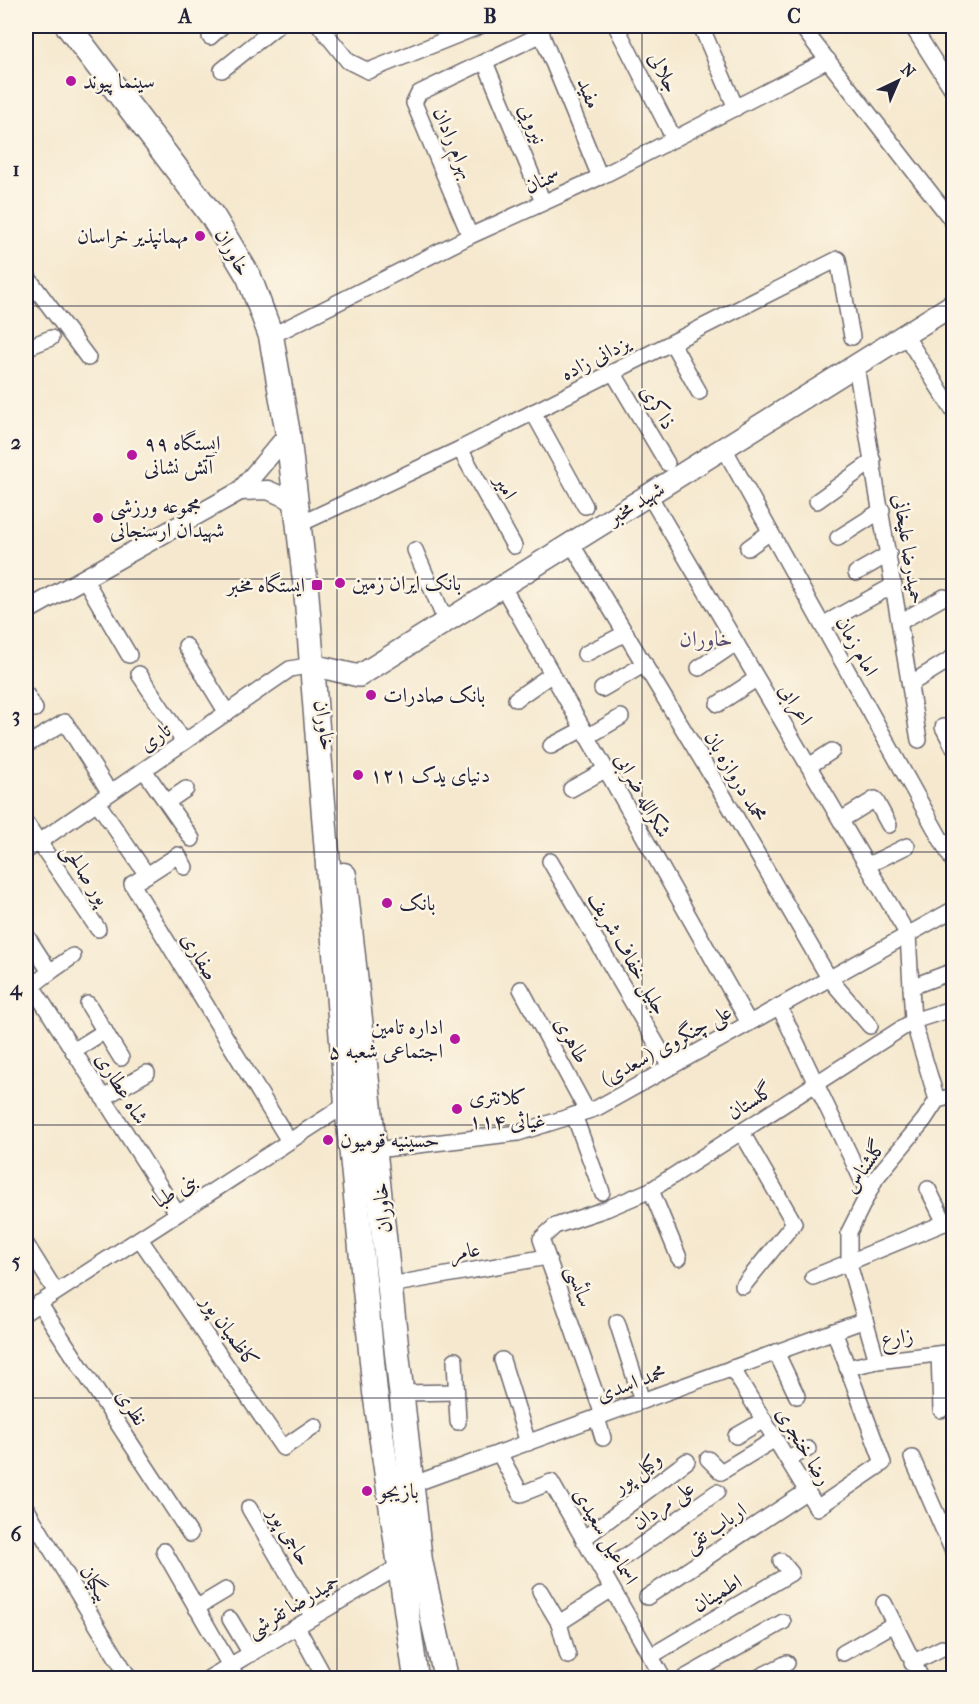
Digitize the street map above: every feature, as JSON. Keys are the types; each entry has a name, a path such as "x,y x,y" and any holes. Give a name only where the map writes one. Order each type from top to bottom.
{"main road":[{"name":"خاوران","path":"68,26 213,218 249,277 271,336 288,434 312,665 347,1104 375,1392 398,1567 416,1678"},
{"name":"شهید مخبر","path":"312,665 359,676 954,304"},
{"name":"خاوران","path":"312,665 324,703 376,1150 420,1561 446,1678"}],"street":[{"path":"210,37 222,26"},
{"path":"222,70 277,26"},
{"path":"320,26 348,61 368,71 449,29 480,26"},
{"name":"جلالی","path":"616,26 674,139"},
{"path":"702,26 736,108"},
{"path":"801,26 954,223"},
{"path":"912,26 954,92"},
{"name":"بهرام رادان","path":"470,236 414,103 419,93 485,62 540,30"},
{"name":"مفید","path":"540,30 600,177"},
{"name":"سمنان","path":"271,336 470,236 600,177 828,60"},
{"name":"نیرویی","path":"485,62 543,202"},
{"name":"یزدانی زاده","path":"297,514 460,449 838,259 852,337"},
{"path":"26,275 88,358"},
{"path":"904,335 954,412"},
{"path":"26,348 51,338"},
{"path":"672,343 699,392"},
{"name":"حمیدرضا علیخانی","path":"856,366 919,740"},
{"name":"ذاکری","path":"613,372 667,463"},
{"path":"533,412 585,506"},
{"path":"26,610 240,491 288,434"},
{"name":"امام زمان","path":"723,448 954,863"},
{"name":"امیر","path":"460,449 514,546"},
{"path":"817,501 873,461"},
{"path":"240,491 268,490 297,514"},
{"name":"اعرابی","path":"649,495 908,934"},
{"path":"838,538 882,510"},
{"path":"748,548 770,532"},
{"name":"محمد دروازه بان","path":"571,543 830,978 870,1026"},
{"path":"415,550 446,622"},
{"path":"856,573 889,554"},
{"path":"84,578 129,655"},
{"path":"822,625 894,585"},
{"name":"شکرالله ضرابی","path":"502,587 748,1023"},
{"path":"900,622 944,597"},
{"path":"585,654 626,633"},
{"path":"699,668 736,643"},
{"path":"186,646 227,712"},
{"path":"910,684 954,657"},
{"path":"602,689 645,664"},
{"name":"تاری","path":"26,851 290,669 312,665"},
{"path":"139,674 184,742"},
{"path":"516,699 552,675"},
{"path":"717,704 756,679"},
{"path":"26,694 34,709"},
{"path":"550,746 621,717"},
{"path":"28,744 65,722 110,793"},
{"path":"943,727 954,748"},
{"path":"809,766 832,751"},
{"path":"144,770 192,839"},
{"path":"571,789 605,770"},
{"path":"166,802 186,789"},
{"path":"841,820 875,799 889,825"},
{"path":"97,802 147,874 178,855 185,867"},
{"name":"پور صالحی","path":"26,823 98,929"},
{"path":"868,865 907,846"},
{"name":"جلیل خفاف شریف","path":"550,861 670,1067"},
{"name":"صفاری","path":"147,874 132,884 289,1141"},
{"name":"علی چنگروی (سعدی)","path":"376,1150 518,1133 580,1113 670,1067 954,909"},
{"path":"908,934 913,1021 937,1100 954,1096"},
{"path":"26,935 50,972 73,956"},
{"name":"شاه عطاری","path":"50,972 32,986 177,1213"},
{"path":"911,987 948,973"},
{"name":"طاهری","path":"521,989 580,1113 602,1192"},
{"path":"88,1004 121,1059"},
{"path":"779,1006 868,1193"},
{"name":"گلستان","path":"606,1209 651,1190 913,1021 954,1008"},
{"path":"73,1051 105,1031"},
{"path":"104,1098 147,1073"},
{"name":"گلشناس","path":"877,1360 849,1264 849,1232 876,1178 924,1120 937,1100"},
{"name":"بنی طبا","path":"32,1308 347,1104"},
{"path":"741,1131 794,1223 743,1286"},
{"path":"813,1277 949,1221 928,1189"},
{"path":"651,1190 679,1258"},
{"name":"سائسی","path":"603,1438 600,1416 541,1239 555,1226 606,1209"},
{"name":"کاظمیان پور","path":"140,1239 283,1448 315,1426"},
{"path":"26,1244 56,1292"},
{"name":"عامر","path":"390,1285 548,1257"},
{"name":"نظری","path":"32,1308 190,1534"},
{"name":"محمد اسدی","path":"411,1485 865,1320"},
{"path":"617,1322 642,1401"},
{"path":"834,1331 847,1368"},
{"path":"776,1352 797,1396"},
{"path":"941,1410 946,1353"},
{"name":"زارع","path":"847,1368 877,1360 946,1353"},
{"path":"455,1360 458,1422"},
{"path":"502,1360 528,1443"},
{"name":"رضا خنجری","path":"732,1368 817,1508 883,1462 847,1368"},
{"path":"402,1392 456,1392"},
{"path":"736,1436 764,1420"},
{"path":"708,1459 721,1472 775,1439"},
{"path":"788,1459 808,1449"},
{"name":"اسماعیل سعیدی","path":"499,1453 521,1494 551,1482 663,1678"},
{"path":"912,1458 954,1554"},
{"name":"وکیل پور","path":"583,1539 687,1461"},
{"name":"ارباب تقی","path":"647,1598 807,1491"},
{"name":"علی مردان","path":"603,1572 717,1492"},
{"name":"بیگیان","path":"26,1508 129,1678"},
{"name":"حاجی پور","path":"249,1508 314,1617"},
{"path":"164,1551 234,1672"},
{"name":"اطمینان","path":"651,1656 791,1573 782,1561"},
{"name":"حمیدرضا تفرشی","path":"209,1678 234,1672 251,1654 398,1567"},
{"path":"559,1623 612,1589"},
{"path":"195,1608 226,1590"},
{"path":"540,1592 559,1623 568,1656"},
{"path":"884,1603 921,1678"},
{"path":"230,1618 251,1654"},
{"path":"684,1678 783,1622"},
{"path":"843,1653 894,1624"},
{"path":"297,1627 325,1678"},
{"path":"912,1663 942,1648"},
{"path":"763,1677 787,1663"}],"place":[{"name":"سینما پیوند","path":"71,81"},
{"name":"مهمانپذیر خراسان","path":"200,236"},
{"name":"ایستگاه ۹۹ آتش نشانی","path":"132,455"},
{"name":"مجموعه ورزشی شهیدان ارسنجانی","path":"98,518"},
{"name":"بانک ایران زمین","path":"340,583"},
{"name":"ایستگاه مخبر","path":"317,585"},
{"name":"بانک صادرات","path":"371,695"},
{"name":"دنیای یدک ۱۲۱","path":"358,775"},
{"name":"بانک","path":"387,903"},
{"name":"اداره تامین اجتماعی شعبه ۵","path":"455,1039"},
{"name":"کلانتری ۱۱۴ غیاثی","path":"457,1109"},
{"name":"حسینیه قومیون","path":"328,1140"},
{"name":"بازیجو","path":"367,1491"}],"district":[{"name":"خاوران","path":"706,638"}]}
